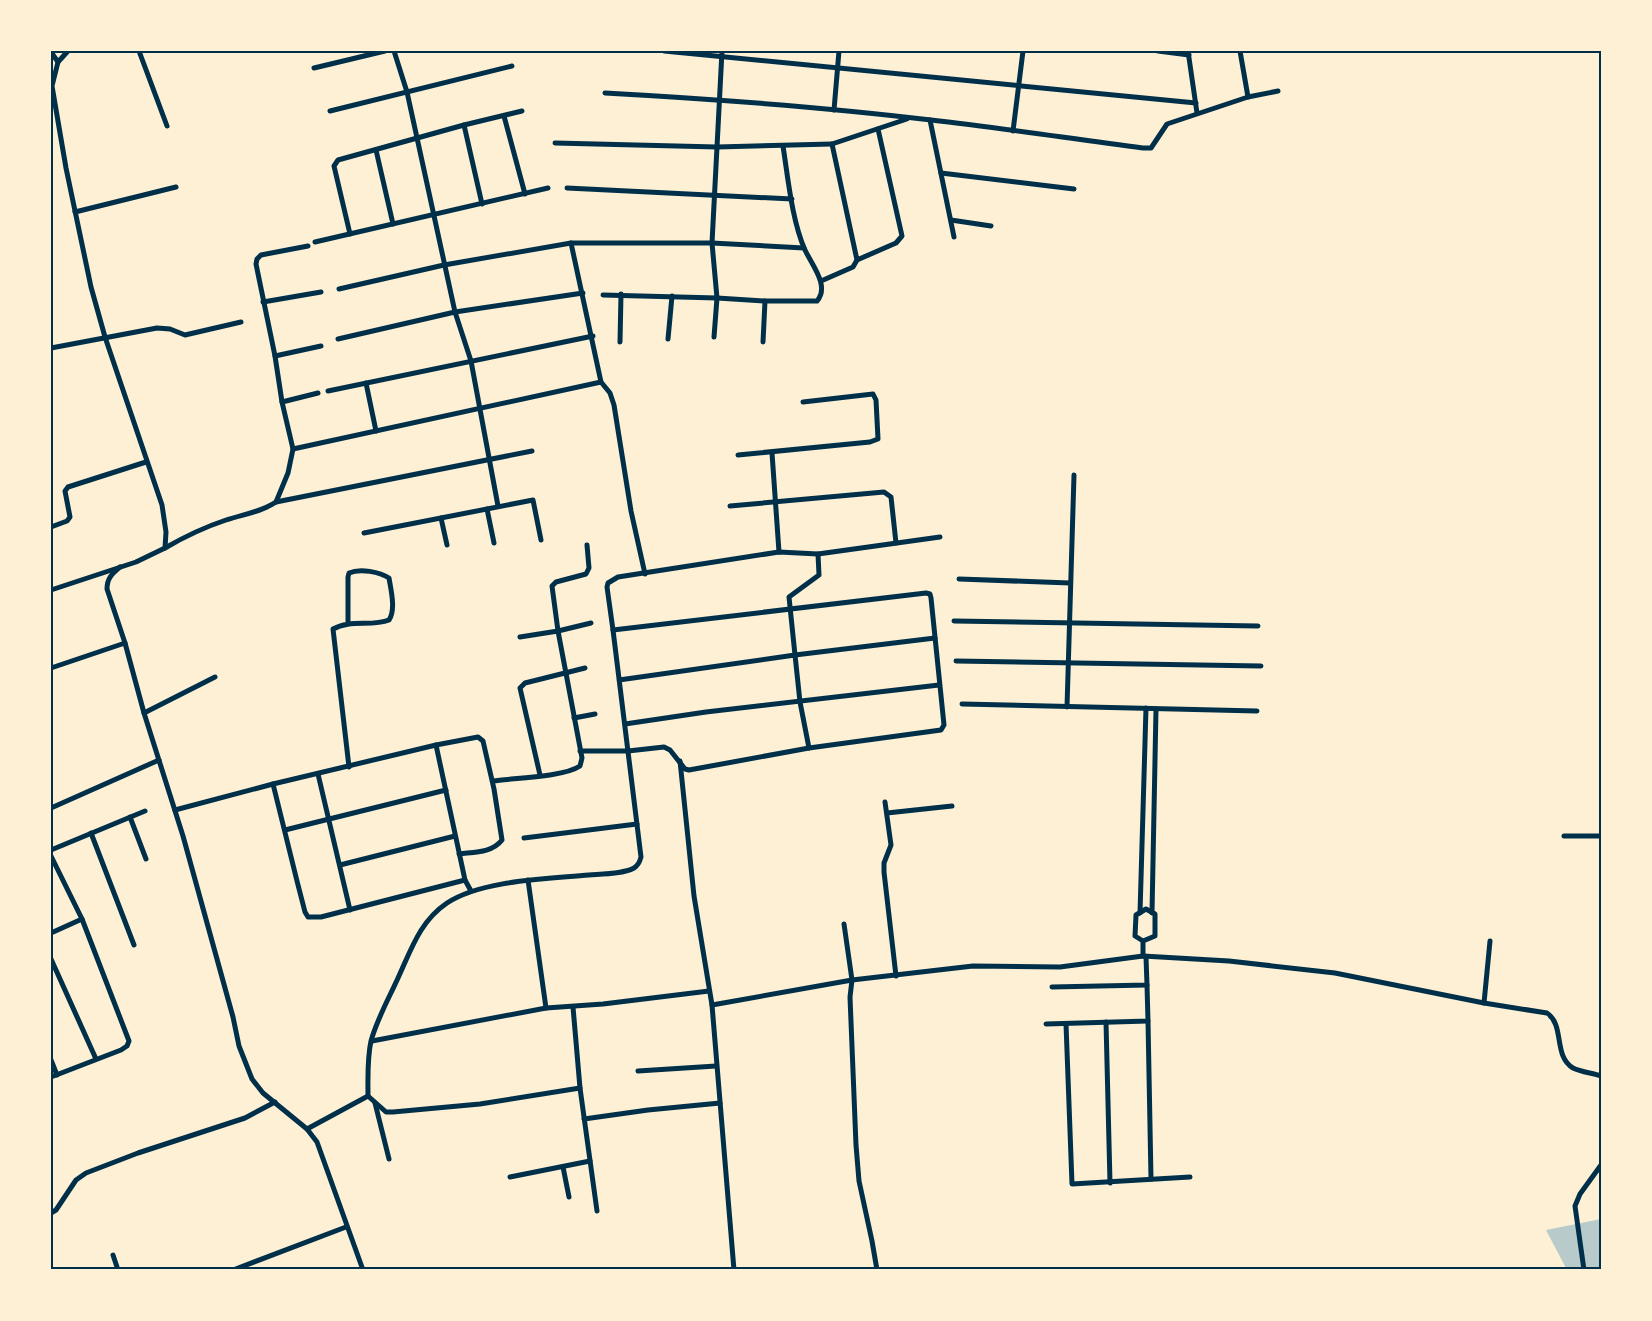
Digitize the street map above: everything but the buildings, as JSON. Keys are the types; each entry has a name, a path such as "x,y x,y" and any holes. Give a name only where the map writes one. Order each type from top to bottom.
{"street":[{"path":"68,51 57,62 52,86 66,168 91,287 105,337 163,512 166,532 165,548"},
{"path":"139,51 167,126"},
{"path":"314,68 385,51"},
{"path":"394,51 407,92 455,312 471,361 498,507"},
{"path":"664,51 722,54 1196,103"},
{"path":"834,110 839,51"},
{"path":"1013,131 1023,51"},
{"path":"1158,51 1188,53 1197,113"},
{"path":"1240,51 1248,97"},
{"path":"51,52 57,62"},
{"path":"714,337 717,298 712,243 722,54"},
{"path":"330,111 512,66"},
{"path":"605,93 720,99 834,110 1151,148 1167,124 1248,97 1278,91"},
{"path":"350,234 334,166 340,159 522,111"},
{"path":"504,116 525,194"},
{"path":"555,143 717,147 832,144 910,118"},
{"path":"930,120 954,237"},
{"path":"464,125 482,204"},
{"path":"821,281 853,267 857,260 896,243 902,236 878,129"},
{"path":"832,144 857,260"},
{"path":"603,295 817,301 822,292 821,281 804,248 792,199 783,146"},
{"path":"376,150 393,224"},
{"path":"941,173 1074,189"},
{"path":"75,212 176,187"},
{"path":"567,188 792,199"},
{"path":"315,242 548,189"},
{"path":"951,220 991,226"},
{"path":"339,289 444,265 571,243 712,243 804,248"},
{"path":"571,243 593,336 601,382 610,393 614,405 631,511 645,574"},
{"path":"276,502 288,473 293,449 263,302 257,259 261,255 308,246"},
{"path":"263,302 321,292"},
{"path":"338,339 455,312 583,293"},
{"path":"620,342 621,294"},
{"path":"668,339 672,296"},
{"path":"763,342 765,301"},
{"path":"51,348 157,328 170,329 185,335 241,322"},
{"path":"328,391 593,336"},
{"path":"275,356 321,346"},
{"path":"293,449 601,382"},
{"path":"366,383 376,431"},
{"path":"282,402 318,393"},
{"path":"738,455 870,442 878,439 876,400 873,394 802,402"},
{"path":"51,590 136,562 211,525 243,514 264,510 276,502 532,451"},
{"path":"772,453 779,552"},
{"path":"51,527 67,521 70,517 65,497 68,486 146,462"},
{"path":"1067,707 1074,475"},
{"path":"730,506 887,493 891,497 896,543"},
{"path":"363,534 533,500 541,540"},
{"path":"487,509 494,543"},
{"path":"441,518 447,545"},
{"path":"580,1088 480,1104 386,1112 368,1096 368,1068 372,1041 409,950 423,925 446,903 471,891 528,880 606,874 632,869 639,863 641,856 608,583 618,577 779,552 818,554 940,537"},
{"path":"493,781 561,774 573,771 581,763 564,672 552,586 556,582 586,574 589,568 586,545"},
{"path":"809,748 800,702 788,601 791,594 819,575 818,554"},
{"path":"120,567 111,575 107,582 107,589 126,643 144,713 175,810 233,1017 238,1046 252,1079 263,1093 307,1129 317,1142 363,1270"},
{"path":"348,624 348,577 350,573 354,571 383,574 389,578 392,613 389,620 348,624 336,627 333,632 349,767"},
{"path":"959,579 1070,583"},
{"path":"580,751 628,751 664,747 670,750 685,769 689,770 809,748 941,730 944,725 930,594 789,608 614,630"},
{"path":"954,621 1258,626"},
{"path":"520,637 591,623"},
{"path":"620,680 935,638"},
{"path":"51,668 126,643"},
{"path":"956,662 1261,666"},
{"path":"540,775 520,688 525,683 585,668"},
{"path":"144,713 215,677"},
{"path":"625,724 706,712 939,685"},
{"path":"962,704 1257,711"},
{"path":"1140,913 1146,708"},
{"path":"1152,913 1156,709"},
{"path":"574,718 595,714"},
{"path":"175,810 436,745 481,738 493,781 502,840 490,849 459,854"},
{"path":"436,745 465,880 471,891"},
{"path":"51,808 159,760"},
{"path":"680,761 694,896 712,1005 734,1270"},
{"path":"318,774 350,910"},
{"path":"273,784 308,917 321,917 465,880"},
{"path":"285,830 446,790"},
{"path":"1143,798 1153,798"},
{"path":"885,802 891,845 884,863 884,872 896,976"},
{"path":"887,813 952,806"},
{"path":"51,850 145,811"},
{"path":"130,817 146,859"},
{"path":"524,838 637,825"},
{"path":"91,833 134,945"},
{"path":"339,865 455,836"},
{"path":"1564,836 1601,836"},
{"path":"51,856 82,919 129,1041 127,1046 54,1076 51,1060"},
{"path":"528,880 546,1008"},
{"path":"1146,909 1155,914 1155,936 1143,941 1135,936 1136,915 1146,909"},
{"path":"51,933 82,919"},
{"path":"844,924 852,980 850,996 857,1163 877,1270"},
{"path":"1143,941 1147,985 1150,1179"},
{"path":"1484,1003 1490,941"},
{"path":"712,1005 852,980 973,966 1060,967 1144,956 1229,962 1335,973 1484,1003 1547,1013 1556,1024 1566,1061 1577,1069 1601,1076"},
{"path":"51,959 96,1059"},
{"path":"1053,987 1147,985"},
{"path":"372,1041 546,1008 709,992"},
{"path":"573,1007 580,1088 597,1211"},
{"path":"1046,1024 1148,1021"},
{"path":"1106,1022 1110,1183"},
{"path":"1066,1024 1072,1184 1190,1177"},
{"path":"638,1071 716,1066"},
{"path":"307,1129 368,1096"},
{"path":"51,1213 56,1210 76,1180 86,1173 138,1153 245,1118 275,1102"},
{"path":"375,1102 389,1159"},
{"path":"584,1119 720,1103"},
{"path":"510,1177 590,1161"},
{"path":"1584,1270 1575,1206 1580,1194 1601,1165"},
{"path":"563,1167 569,1197"},
{"path":"233,1270 346,1227"},
{"path":"113,1255 118,1270"}],"shaded area":[{"path":"1601,1219 1601,1270 1567,1270 1546,1230"}]}
